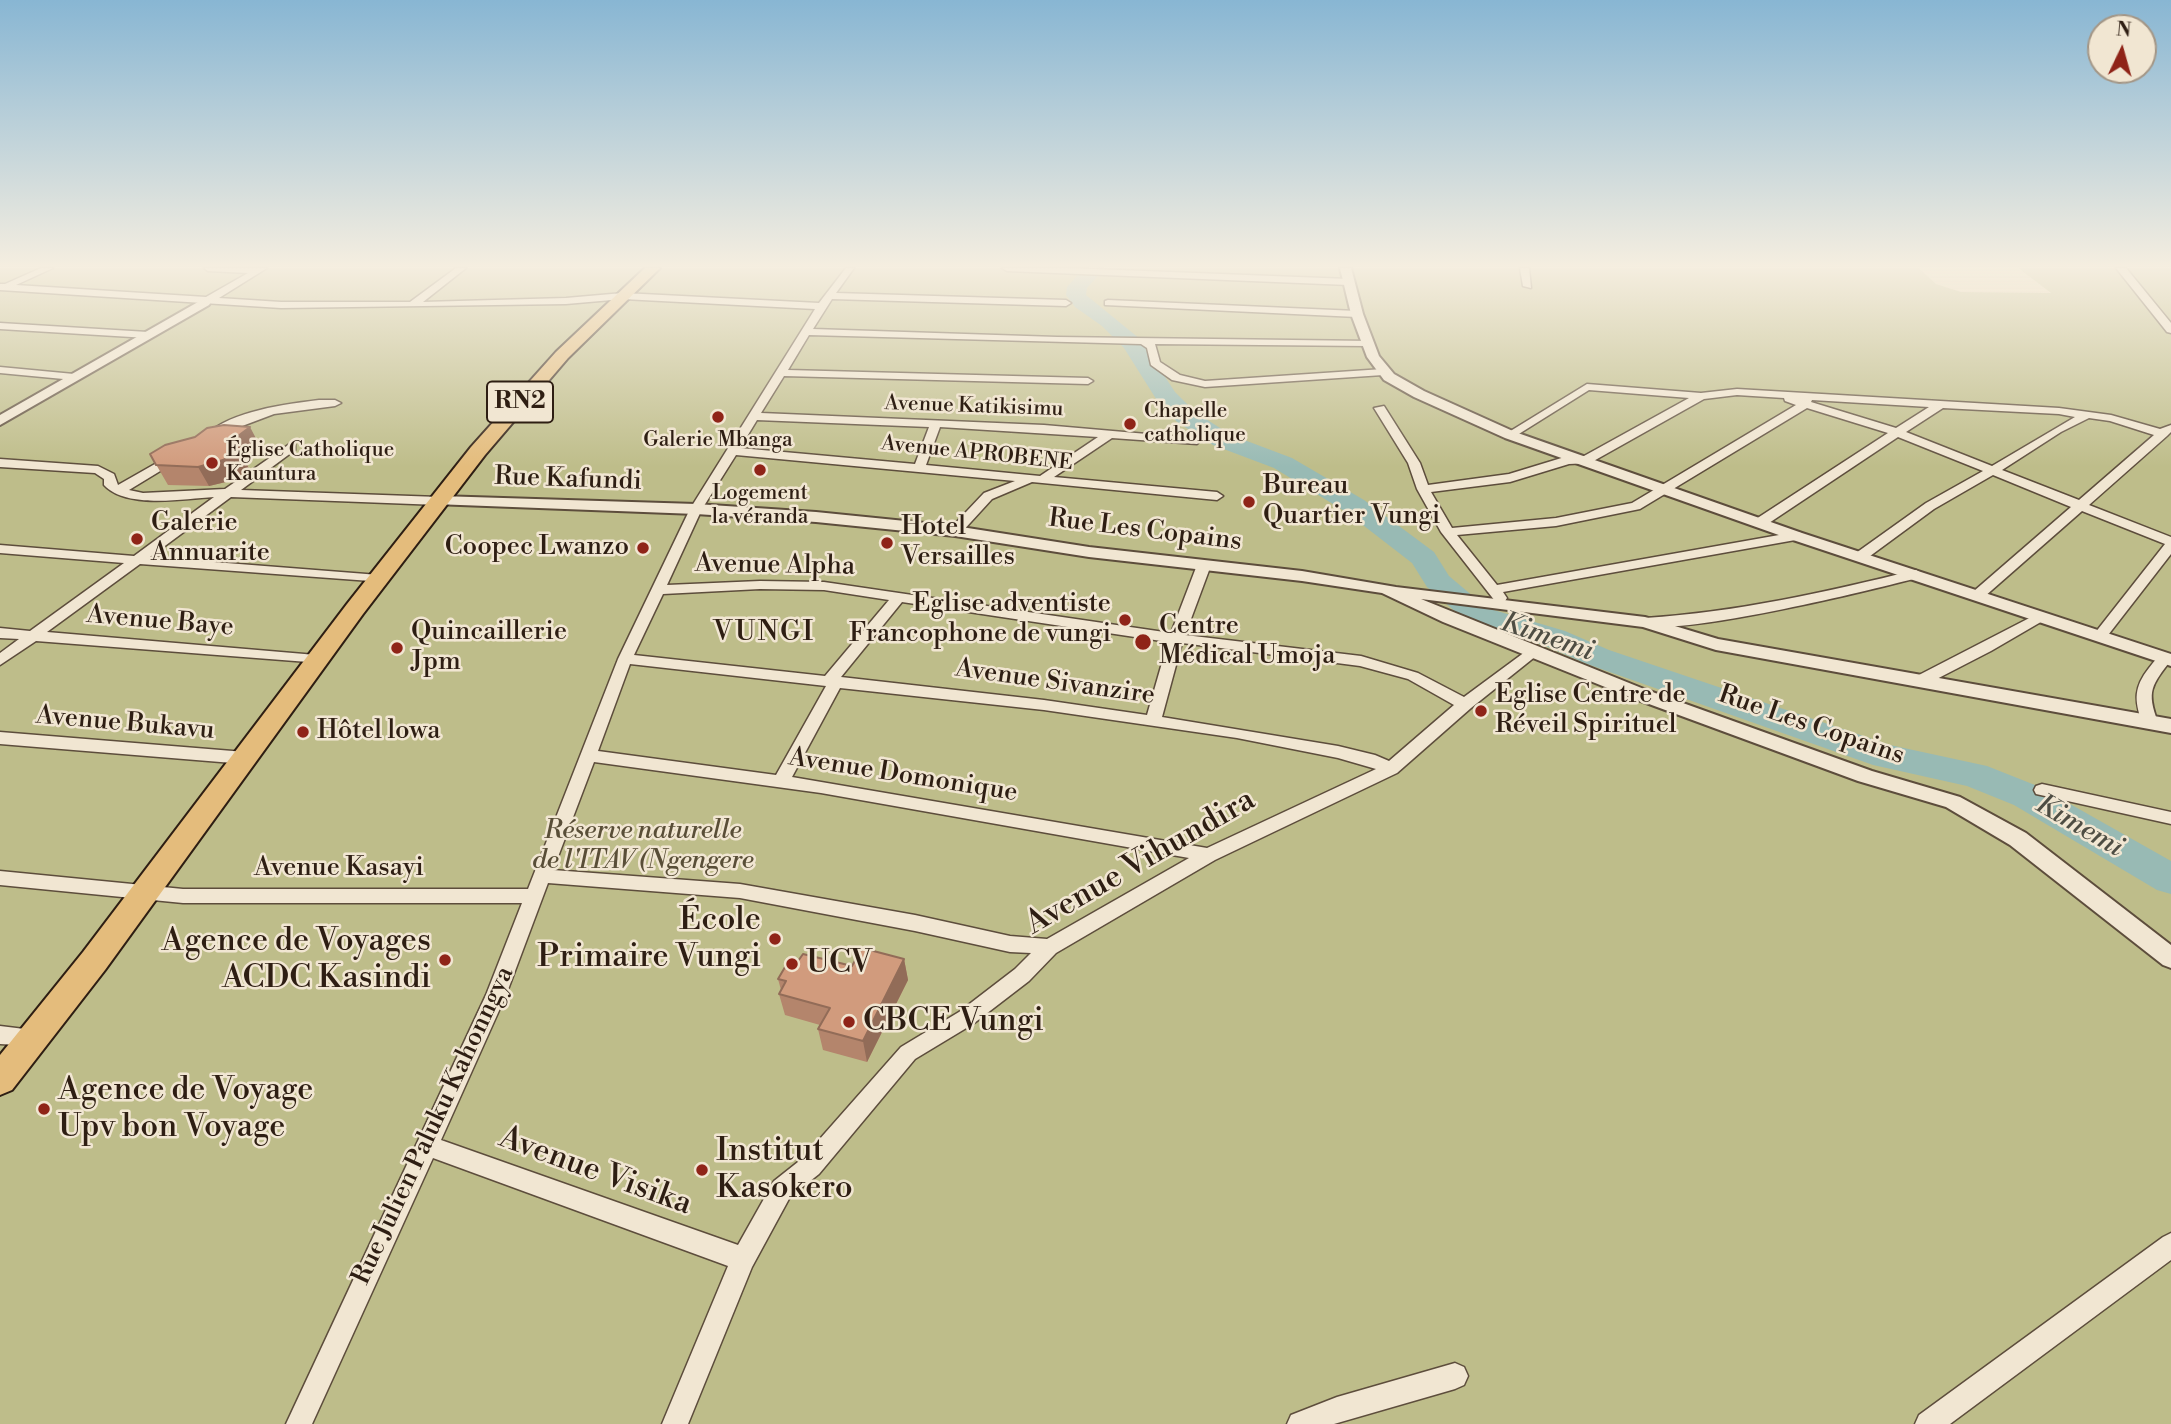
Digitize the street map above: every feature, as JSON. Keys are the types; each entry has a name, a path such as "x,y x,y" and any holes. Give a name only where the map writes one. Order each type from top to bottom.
{"highway":[{"name":"RN2","path":"0,1080 94,961 316,660 439,501 534,385 584,334"}],"street":[{"path":"139,334 148,335"},
{"name":"Rue Julien Paluku Kahonngya","path":"299,1424 496,995 544,876 625,659 657,590 696,509 806,334"},
{"path":"901,334 1367,343"},
{"path":"1364,334 1382,372 1419,394 1510,435 1796,536 1979,594 2168,659 2143,687 2143,703 2150,722"},
{"path":"2,419 148,335"},
{"path":"1144,341 1152,347 1155,363 1176,378 1190,383 1265,381 1382,372"},
{"path":"0,370 74,377"},
{"path":"782,373 1088,381"},
{"path":"1510,435 1587,387 1701,396 1737,392 1774,393 1806,400 1899,433 2171,543 2100,636"},
{"path":"1423,489 1510,478 1568,460 1586,460 1701,396"},
{"path":"1448,531 1520,526 1609,513 1636,506 1667,490 1806,400 1942,403 2088,414 2167,430"},
{"path":"205,438 222,428 283,409 306,404 335,403"},
{"path":"1761,522 1942,403"},
{"path":"1380,408 1413,463 1423,489 1492,597"},
{"path":"1861,556 1930,506 2088,414"},
{"name":"Avenue Katikisimu","path":"754,416 1044,428 1193,442"},
{"path":"920,466 934,425"},
{"path":"1979,594 2167,430"},
{"path":"955,531 988,496 1036,480 1108,435"},
{"path":"0,660 291,447"},
{"name":"Avenue APROBENE","path":"732,450 1217,496"},
{"path":"118,491 183,451"},
{"path":"0,463 98,470 110,477 110,485 118,491 143,497 227,493 439,501"},
{"name":"Rue Kafundi","path":"439,501 696,509"},
{"name":"Rue Les Copains","path":"696,509 816,517 955,531 1102,554 1386,589 1449,618 1637,693 1865,776 1953,802 2018,839 2171,958"},
{"path":"1492,597 1796,536"},
{"path":"0,549 379,579"},
{"path":"1153,721 1176,638 1204,565"},
{"path":"1645,622 1696,620 1746,613 1841,595 1916,574"},
{"name":"Avenue Alpha","path":"657,590 760,584 824,586 1176,638 1360,661 1413,676 1465,704"},
{"path":"1386,589 1492,597 1645,622 1716,644 2171,726"},
{"path":"780,783 833,681 899,597"},
{"path":"1922,680 1986,648 2041,615"},
{"name":"Avenue Baye","path":"0,633 316,660"},
{"name":"Avenue Vihundira","path":"675,1424 743,1259 782,1189 811,1166 908,1053 966,1018 1022,975 1049,947 1209,855 1391,769 1465,704 1534,652"},
{"name":"Avenue Sivanzire","path":"625,659 964,695 1153,721 1338,752 1369,759 1391,769"},
{"name":"Avenue Bukavu","path":"0,738 245,758"},
{"name":"Avenue Domonique","path":"587,755 673,765 970,812 1209,855"},
{"path":"2042,790 2171,818"},
{"path":"544,876 740,891 915,923 1010,944 1049,947"},
{"name":"Avenue Kasayi","path":"0,878 142,894 536,896"},
{"path":"0,1035 34,1037"},
{"name":"Avenue Visika","path":"426,1146 586,1200 743,1259"},
{"path":"1928,1424 2171,1245"},
{"path":"1300,1424 1337,1410 1455,1376"}],"green space":[{"name":"Réserve naturelle de l'ITAV (Ngengere","path":"0,334 2171,334 2171,1424 0,1424"}],"building":[{"path":"224,425 250,427 234,439 239,450 223,460 198,467 156,465 150,454 165,445 195,437 207,428"},
{"path":"862,948 904,959 863,1041 818,1029 830,1008 779,994 786,981 778,979 788,962 796,964 803,954 852,966"}],"waterway":[{"name":"Kimemi","path":"1122,334 1132,344 1166,397 1186,417 1222,440 1283,463 1355,506 1424,558 1437,581 1476,614 1554,638 1598,657 1885,756 1975,775 2027,796 2171,879"}],"place":[{"name":"Galerie Mbanga","path":"718,417"},
{"name":"Chapelle catholique","path":"1130,424"},
{"name":"Église Catholique Kauntura","path":"212,463"},
{"name":"Logement la véranda","path":"760,470"},
{"name":"Bureau Quartier Vungi","path":"1249,502"},
{"name":"Galerie Annuarite","path":"137,539"},
{"name":"Hotel Versailles","path":"887,543"},
{"name":"Coopec Lwanzo","path":"643,548"},
{"name":"Eglise adventiste Francophone de vungi","path":"1125,620"},
{"name":"Centre Médical Umoja","path":"1143,642"},
{"name":"Quincaillerie Jpm","path":"397,648"},
{"name":"Eglise Centre de Réveil Spirituel","path":"1481,711"},
{"name":"Hôtel lowa","path":"303,732"},
{"name":"École Primaire Vungi","path":"775,939"},
{"name":"Agence de Voyages ACDC Kasindi","path":"445,960"},
{"name":"UCV","path":"792,964"},
{"name":"CBCE Vungi","path":"849,1022"},
{"name":"Agence de Voyage Upv bon Voyage","path":"44,1109"},
{"name":"Institut Kasokero","path":"702,1170"}],"district":[{"name":"VUNGI","path":"764,633"}]}
